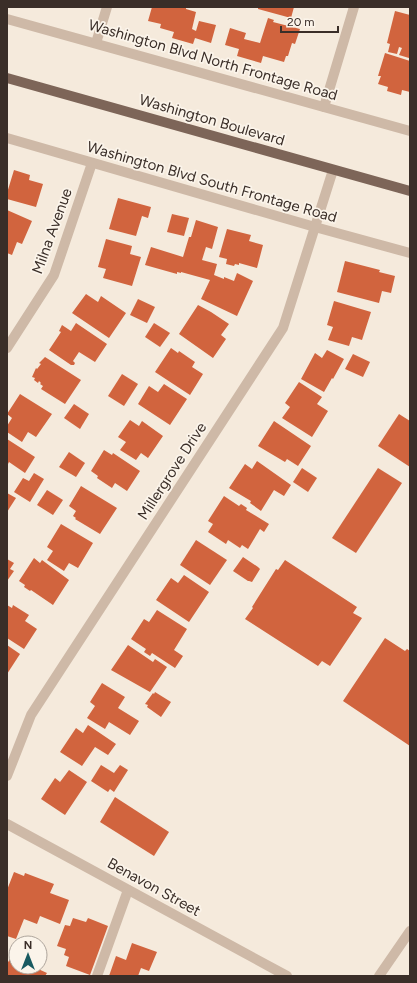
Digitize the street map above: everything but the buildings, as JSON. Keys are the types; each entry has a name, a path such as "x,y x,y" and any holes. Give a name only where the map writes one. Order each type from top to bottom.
{"main road":[{"name":"Washington Boulevard","path":"7,78 410,191"}],"street":[{"path":"96,43 107,7"},
{"path":"324,107 354,7"},
{"name":"Washington Blvd North Frontage Road","path":"7,19 410,131"},
{"name":"Washington Blvd South Frontage Road","path":"7,138 410,253"},
{"name":"Milna Avenue","path":"7,348 54,275 92,163"},
{"name":"Millergrove Drive","path":"7,776 31,715 283,328 333,170"},
{"name":"Benavon Street","path":"7,824 287,976"},
{"path":"98,976 128,890"},
{"path":"379,976 410,931"}]}
